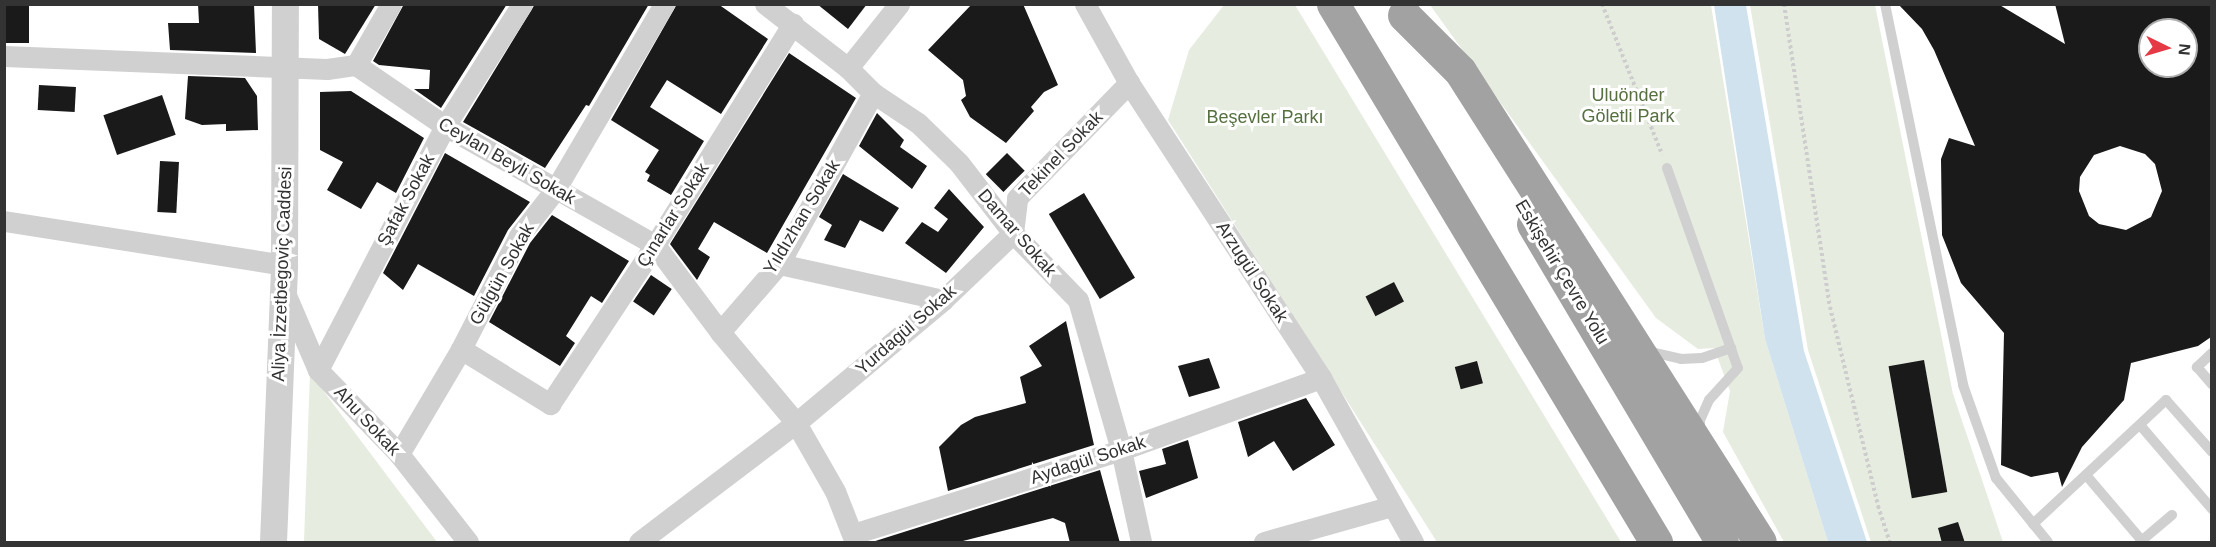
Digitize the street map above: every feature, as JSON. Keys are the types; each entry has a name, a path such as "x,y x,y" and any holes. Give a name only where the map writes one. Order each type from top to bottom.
{"highway":[{"path":"1333,4 1656,543"},
{"path":"1401,10 1460,71 1639,348 1760,543"},
{"name":"Eskişehir Çevre Yolu","path":"1401,10 1722,543"}],"street":[{"name":"Aliya İzzetbegoviç Caddesi","path":"273,543 283,277 287,67 285,4"},
{"path":"4,56 287,67 356,65 391,4"},
{"name":"Şafak Sokak","path":"318,370 445,126 522,4"},
{"name":"Gülgün Sokak","path":"399,454 461,350 519,236 555,190 664,4"},
{"name":"Damar Sokak","path":"765,4 793,23 848,68 873,93 918,123 959,163 1013,233 1078,300 1121,450 1141,543"},
{"path":"848,68 899,4"},
{"name":"Arzugül Sokak","path":"1085,4 1129,83 1321,378 1413,543"},
{"name":"Çınarlar Sokak","path":"461,350 550,404 655,245 793,23"},
{"name":"Ceylan Beyli Sokak","path":"356,65 445,126 655,245 720,332 796,423 835,491 854,538"},
{"name":"Tekinel Sokak","path":"1013,233 1017,198 1129,83"},
{"name":"Yıldızhan Sokak","path":"720,332 779,264 873,93"},
{"path":"4,221 283,277"},
{"name":"Yurdagül Sokak","path":"639,543 796,423 943,300 1013,233"},
{"path":"779,264 943,300"},
{"name":"Ahu Sokak","path":"283,277 318,370 399,454 468,543"},
{"name":"Aydagül Sokak","path":"854,538 1121,450 1321,378"},
{"path":"1264,543 1392,506"}],"lane":[{"path":"1886,4 1963,384 1995,478 2048,543"},
{"path":"1667,168 1738,368 1708,400 1700,420 1700,446"},
{"path":"1639,348 1681,359 1702,358 1731,348"},
{"path":"2211,353 2197,367 2211,384"},
{"path":"2033,524 2166,400 2211,452"},
{"path":"2140,425 2211,509"},
{"path":"2086,475 2142,542 2172,515"}],"path":[{"path":"1602,4 1667,168"},
{"path":"1785,4 1812,212 1830,307 1878,506 1890,543"}],"green space":[{"name":"Beşevler Parkı","path":"1224,5 1295,5 1621,542 1437,542 1168,120 1189,50"},
{"name":"Uluönder Göletli Park","path":"1430,5 1711,5 1765,339 1828,542 1784,542 1723,432 1730,391 1714,348 1698,349 1656,318"},
{"path":"1750,5 1875,5 1953,394 2003,542 1871,542 1808,350"},
{"path":"310,373 437,542 304,542"}],"water":[{"path":"1714,5 1746,5 1804,351 1867,542 1828,542 1765,339"}],"building":[{"path":"4,4 29,4 29,43 4,43"},
{"path":"198,4 254,4 256,53 170,50 168,23 199,23"},
{"path":"318,4 376,4 345,54 319,39"},
{"path":"404,4 507,4 441,108 414,89 429,89 430,70 379,65 373,61"},
{"path":"535,4 649,4 589,106 586,105 545,168 463,122"},
{"path":"677,4 718,4 768,39 721,114 667,80 650,107 704,141 671,195 647,181 650,175 645,172 659,150 611,120"},
{"path":"817,4 867,4 848,29"},
{"path":"972,4 1023,4 1058,85 1044,92 1031,107 1034,111 1006,143 970,117 961,100 966,96 963,80 928,50"},
{"path":"1898,4 1998,4 2065,44 2055,4 2211,4 2211,337 2198,346 2131,363 2124,400 2082,447 2062,487 2058,472 2031,477 2001,465 2004,333 1961,283 1942,235 1941,159 1949,138 1975,146 1934,50 1922,29","holes":["2120,146 2145,154 2155,164 2162,191 2151,217 2126,230 2099,224 2089,216 2079,191 2080,177 2094,155"]},
{"path":"789,53 856,98 767,253 714,222 698,249 710,257 697,280 670,244"},
{"path":"188,76 245,78 257,96 258,130 226,131 226,124 202,125 185,119"},
{"path":"39,85 76,87 75,112 38,110"},
{"path":"351,91 424,138 396,193 377,182 361,209 327,190 343,162 320,150 320,92"},
{"path":"162,95 176,135 117,155 103,115"},
{"path":"877,113 904,140 900,147 927,166 912,189 859,146"},
{"path":"445,153 530,202 508,230 474,296 418,264 403,290 383,273"},
{"path":"1007,153 1025,171 1003,192 986,174"},
{"path":"160,161 179,162 176,213 157,212"},
{"path":"843,174 899,208 883,232 860,220 845,248 824,240 832,225 819,217"},
{"path":"949,189 984,227 946,273 905,243 922,222 938,232 948,219 934,208"},
{"path":"1084,193 1135,278 1100,299 1049,214"},
{"path":"552,215 629,261 602,303 591,296 566,336 575,343 560,366 489,322 530,243"},
{"path":"651,275 672,289 654,316 633,302"},
{"path":"1394,282 1404,302 1375,316 1365,297"},
{"path":"1066,321 1094,445 948,491 939,447 961,425 975,417 1026,403 1020,377 1042,366 1029,346"},
{"path":"1209,358 1220,388 1189,397 1178,366"},
{"path":"1924,360 1947,492 1912,498 1889,366"},
{"path":"1477,361 1483,383 1461,389 1455,367"},
{"path":"1306,398 1335,445 1293,471 1274,441 1248,457 1238,422"},
{"path":"1188,440 1198,478 1146,498 1139,471 1166,464 1162,449"},
{"path":"1100,470 1120,543 1070,543 1065,523 1053,518 955,543 869,543"},
{"path":"1958,522 1965,543 1942,543 1938,528"}]}
